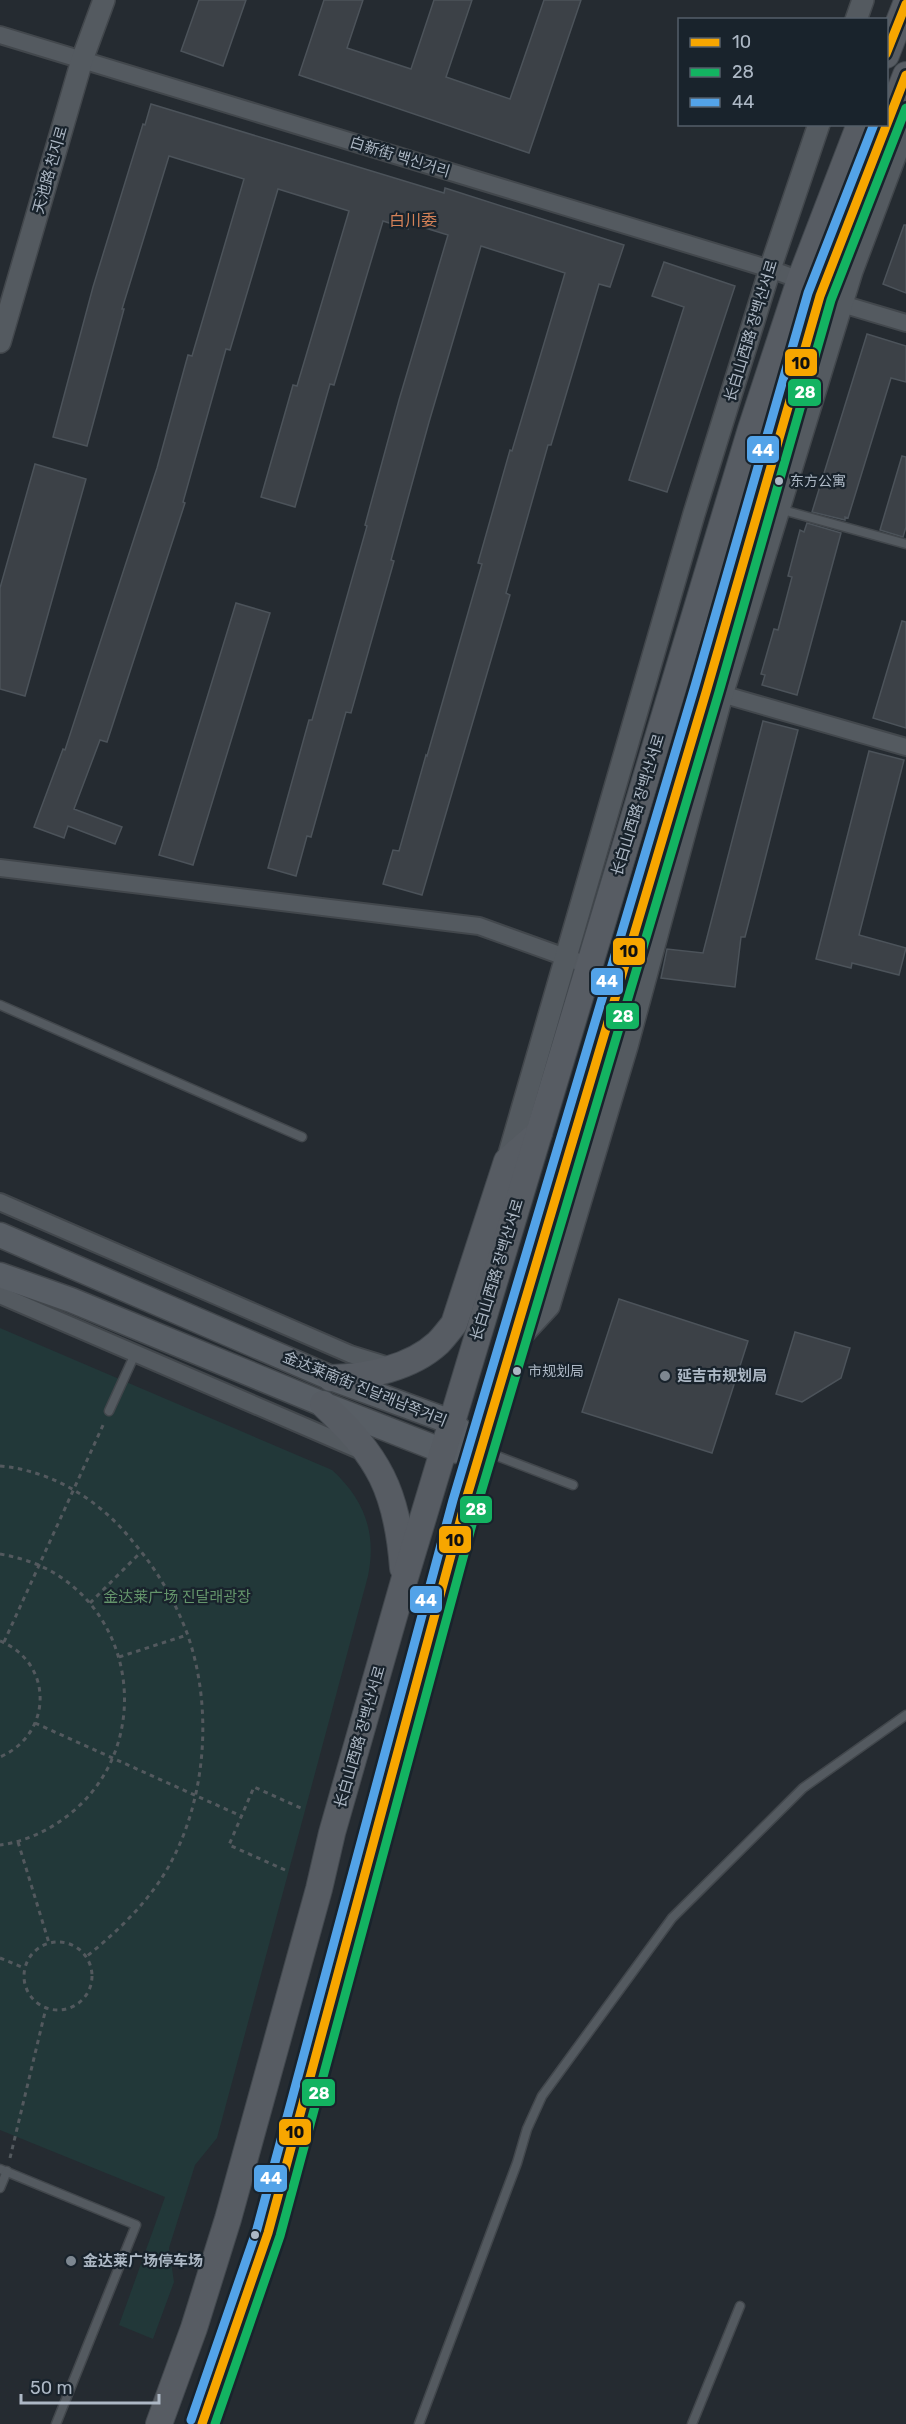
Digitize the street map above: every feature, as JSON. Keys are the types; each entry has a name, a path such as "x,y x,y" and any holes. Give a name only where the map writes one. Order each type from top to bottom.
{"main road":[{"path":"888,50 906,4"},
{"path":"202,2424 268,2233 441,1592 512,1346 715,692 831,300 906,75"},
{"name":"长白山西路 장백산서로","path":"159,2424 194,2328 225,2229 319,1889 332,1833 404,1581 751,429 800,280 859,126"},
{"path":"332,1378 351,1377 393,1367 418,1357 438,1343 454,1324 507,1161 539,1133"},
{"name":"金达莱南街 진달래남쪽거리","path":"0,1235 332,1378 451,1422 481,1450"},
{"name":"金达莱南街 진달래남쪽거리","path":"0,1275 71,1300 443,1451 481,1450"},
{"path":"323,1404 350,1430 369,1454 384,1479 400,1533 404,1581 441,1592"}],"street":[{"name":"天池路 천지로","path":"0,342 82,60 104,0"},
{"path":"857,18 863,0"},
{"name":"白新街 백신거리","path":"0,35 770,268 800,280"},
{"name":"长白山西路 장백산서로","path":"507,1161 694,514 770,268 818,126"},
{"path":"906,127 831,300 779,508 715,692 906,747"},
{"path":"831,300 906,323"},
{"path":"0,868 479,926 590,966"},
{"name":"金达莱南街 진달래남쪽거리","path":"0,1202 350,1354 393,1367"},
{"path":"0,1296 369,1454"}],"lane":[{"path":"779,508 906,544"},
{"path":"0,1005 302,1137"},
{"path":"109,1411 135,1354"},
{"path":"481,1450 573,1485"},
{"path":"419,2424 517,2163 527,2129 542,2096 672,1918 803,1788 906,1714"},
{"path":"0,2188 4,2170 136,2225 56,2424"},
{"path":"692,2424 740,2306"}],"path":[{"path":"0,1757 22,1743 35,1723 41,1700 34,1672 23,1655 2,1641 109,1411"},
{"path":"0,1466 31,1471 73,1490 98,1505 141,1552 162,1581 187,1635 202,1707 202,1740 195,1795 176,1852 159,1882 125,1922 86,1957"},
{"path":"90,1603 141,1552"},
{"path":"0,1554 39,1565 60,1576 90,1603 105,1623 119,1657 124,1676 125,1715 113,1758 100,1783 73,1812 56,1824 18,1842 0,1845"},
{"path":"119,1657 187,1635"},
{"path":"35,1723 241,1816"},
{"path":"285,1870 229,1845 254,1787 303,1809"},
{"path":"18,1842 49,1943"},
{"path":"61,1942 71,1945 86,1957 91,1967 92,1978 86,1995 79,2003 68,2009 46,2008 36,2003 27,1991 24,1968 34,1952 49,1943 61,1942"},
{"path":"0,1958 24,1968"},
{"path":"4,2170 46,2008"}],"green space":[{"name":"金达莱广场 진달래광장","path":"0,1328 332,1470 360,1505 369,1531 371,1545 368,1576 217,2138 195,2165 169,2248 174,2282 153,2339 119,2325 165,2197 0,2130"}],"building":[{"path":"199,0 246,0 223,66 181,51"},
{"path":"324,0 363,0 347,48 411,69 434,0 472,0 446,77 510,99 544,0 581,0 529,153 299,75"},
{"path":"151,104 444,193 445,188 624,245 610,287 599,284 551,445 548,445 506,593 510,595 422,895 383,884 393,850 399,851 482,564 478,563 510,450 512,451 565,273 481,246 429,422 391,560 394,561 351,713 346,712 311,837 307,836 296,876 268,868 367,526 365,525 399,400 448,235 409,223 408,229 383,221 334,385 330,384 295,507 261,497 293,385 297,386 349,211 278,189 230,350 226,349 183,502 185,503 107,742 100,740 74,809 122,827 115,844 68,826 64,838 34,827 63,749 65,750 157,468 188,355 192,356 244,179 169,156 122,309 124,309 87,446 53,437 93,287"},
{"path":"904,225 906,225 906,293 883,284"},
{"path":"664,262 735,286 667,492 629,480 684,307 652,296"},
{"path":"867,334 906,346 906,382 891,378 848,518 845,517 845,520 812,512"},
{"path":"902,456 906,457 906,527 903,537 880,530"},
{"path":"35,464 86,479 25,696 0,689 0,588"},
{"path":"807,523 841,533 797,695 762,685 765,675 761,674 774,629 778,630 792,577 788,576 800,530 804,532"},
{"path":"236,603 270,613 193,865 159,855"},
{"path":"902,621 906,622 906,728 873,718"},
{"path":"763,721 798,730 745,937 741,937 735,987 661,978 667,949 703,953"},
{"path":"869,751 904,760 859,935 906,948 899,975 852,963 851,968 816,959"},
{"name":"延吉市规划局","path":"619,1299 748,1341 712,1453 582,1412"},
{"path":"795,1332 850,1348 841,1378 802,1402 776,1394"}],"transit line":[{"name":"10","path":"888,49 906,4"},
{"name":"10","path":"888,121 906,75"},
{"name":"28","path":"215,2424 280,2236 477,1506 719,692 831,300 906,108"},
{"name":"44","path":"191,2420 257,2229 453,1500 695,686 808,293 873,126"},
{"name":"10","path":"202,2424 268,2233 465,1503 707,689 820,296 886,126"}],"place":[{"name":"东方公寓","path":"779,481"},
{"name":"市规划局","path":"517,1371"},
{"name":"延吉市规划局","path":"665,1376"},
{"name":"金达莱广场停车场","path":"71,2261"}],"district":[{"name":"白川委","path":"413,220"}]}
